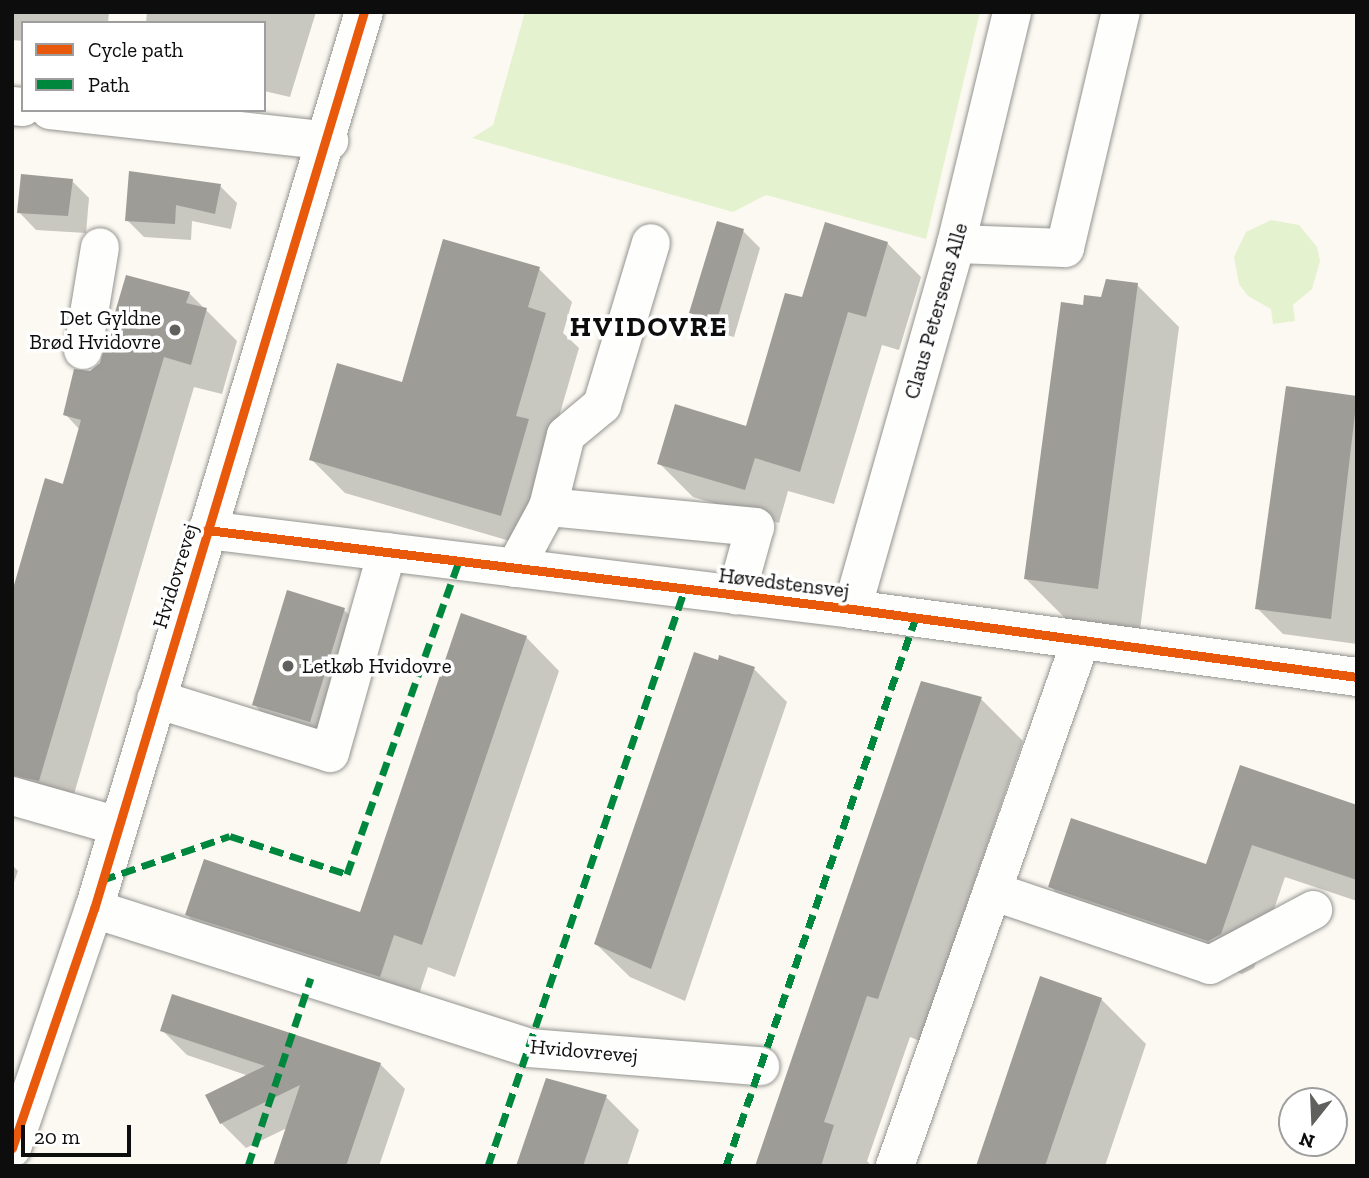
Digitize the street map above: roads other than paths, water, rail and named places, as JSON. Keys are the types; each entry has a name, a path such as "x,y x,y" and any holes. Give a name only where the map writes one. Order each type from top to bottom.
{"street":[{"name":"Hvidovrevej","path":"12,1148 94,909 207,530 329,141 364,12"},
{"name":"Claus Petersens Alle","path":"852,608 956,244 1013,12"},
{"path":"956,244 1065,248 1121,12"},
{"path":"68,112 329,141"},
{"path":"515,568 548,506 566,435 602,405 651,243"},
{"path":"83,350 100,247"},
{"path":"548,506 755,527 736,595"},
{"name":"Høvedstensvej","path":"207,530 852,608 1357,677"},
{"path":"156,699 330,753 387,552"},
{"path":"895,1166 1081,639"},
{"path":"12,796 118,826"},
{"path":"992,891 1210,965 1313,910"},
{"name":"Hvidovrevej","path":"94,909 529,1048 760,1066"}],"place":[{"name":"Det Gyldne Brød Hvidovre","path":"175,330"},
{"name":"Letkøb Hvidovre","path":"288,666"}],"district":[{"name":"HVIDOVRE","path":"649,327"}]}
